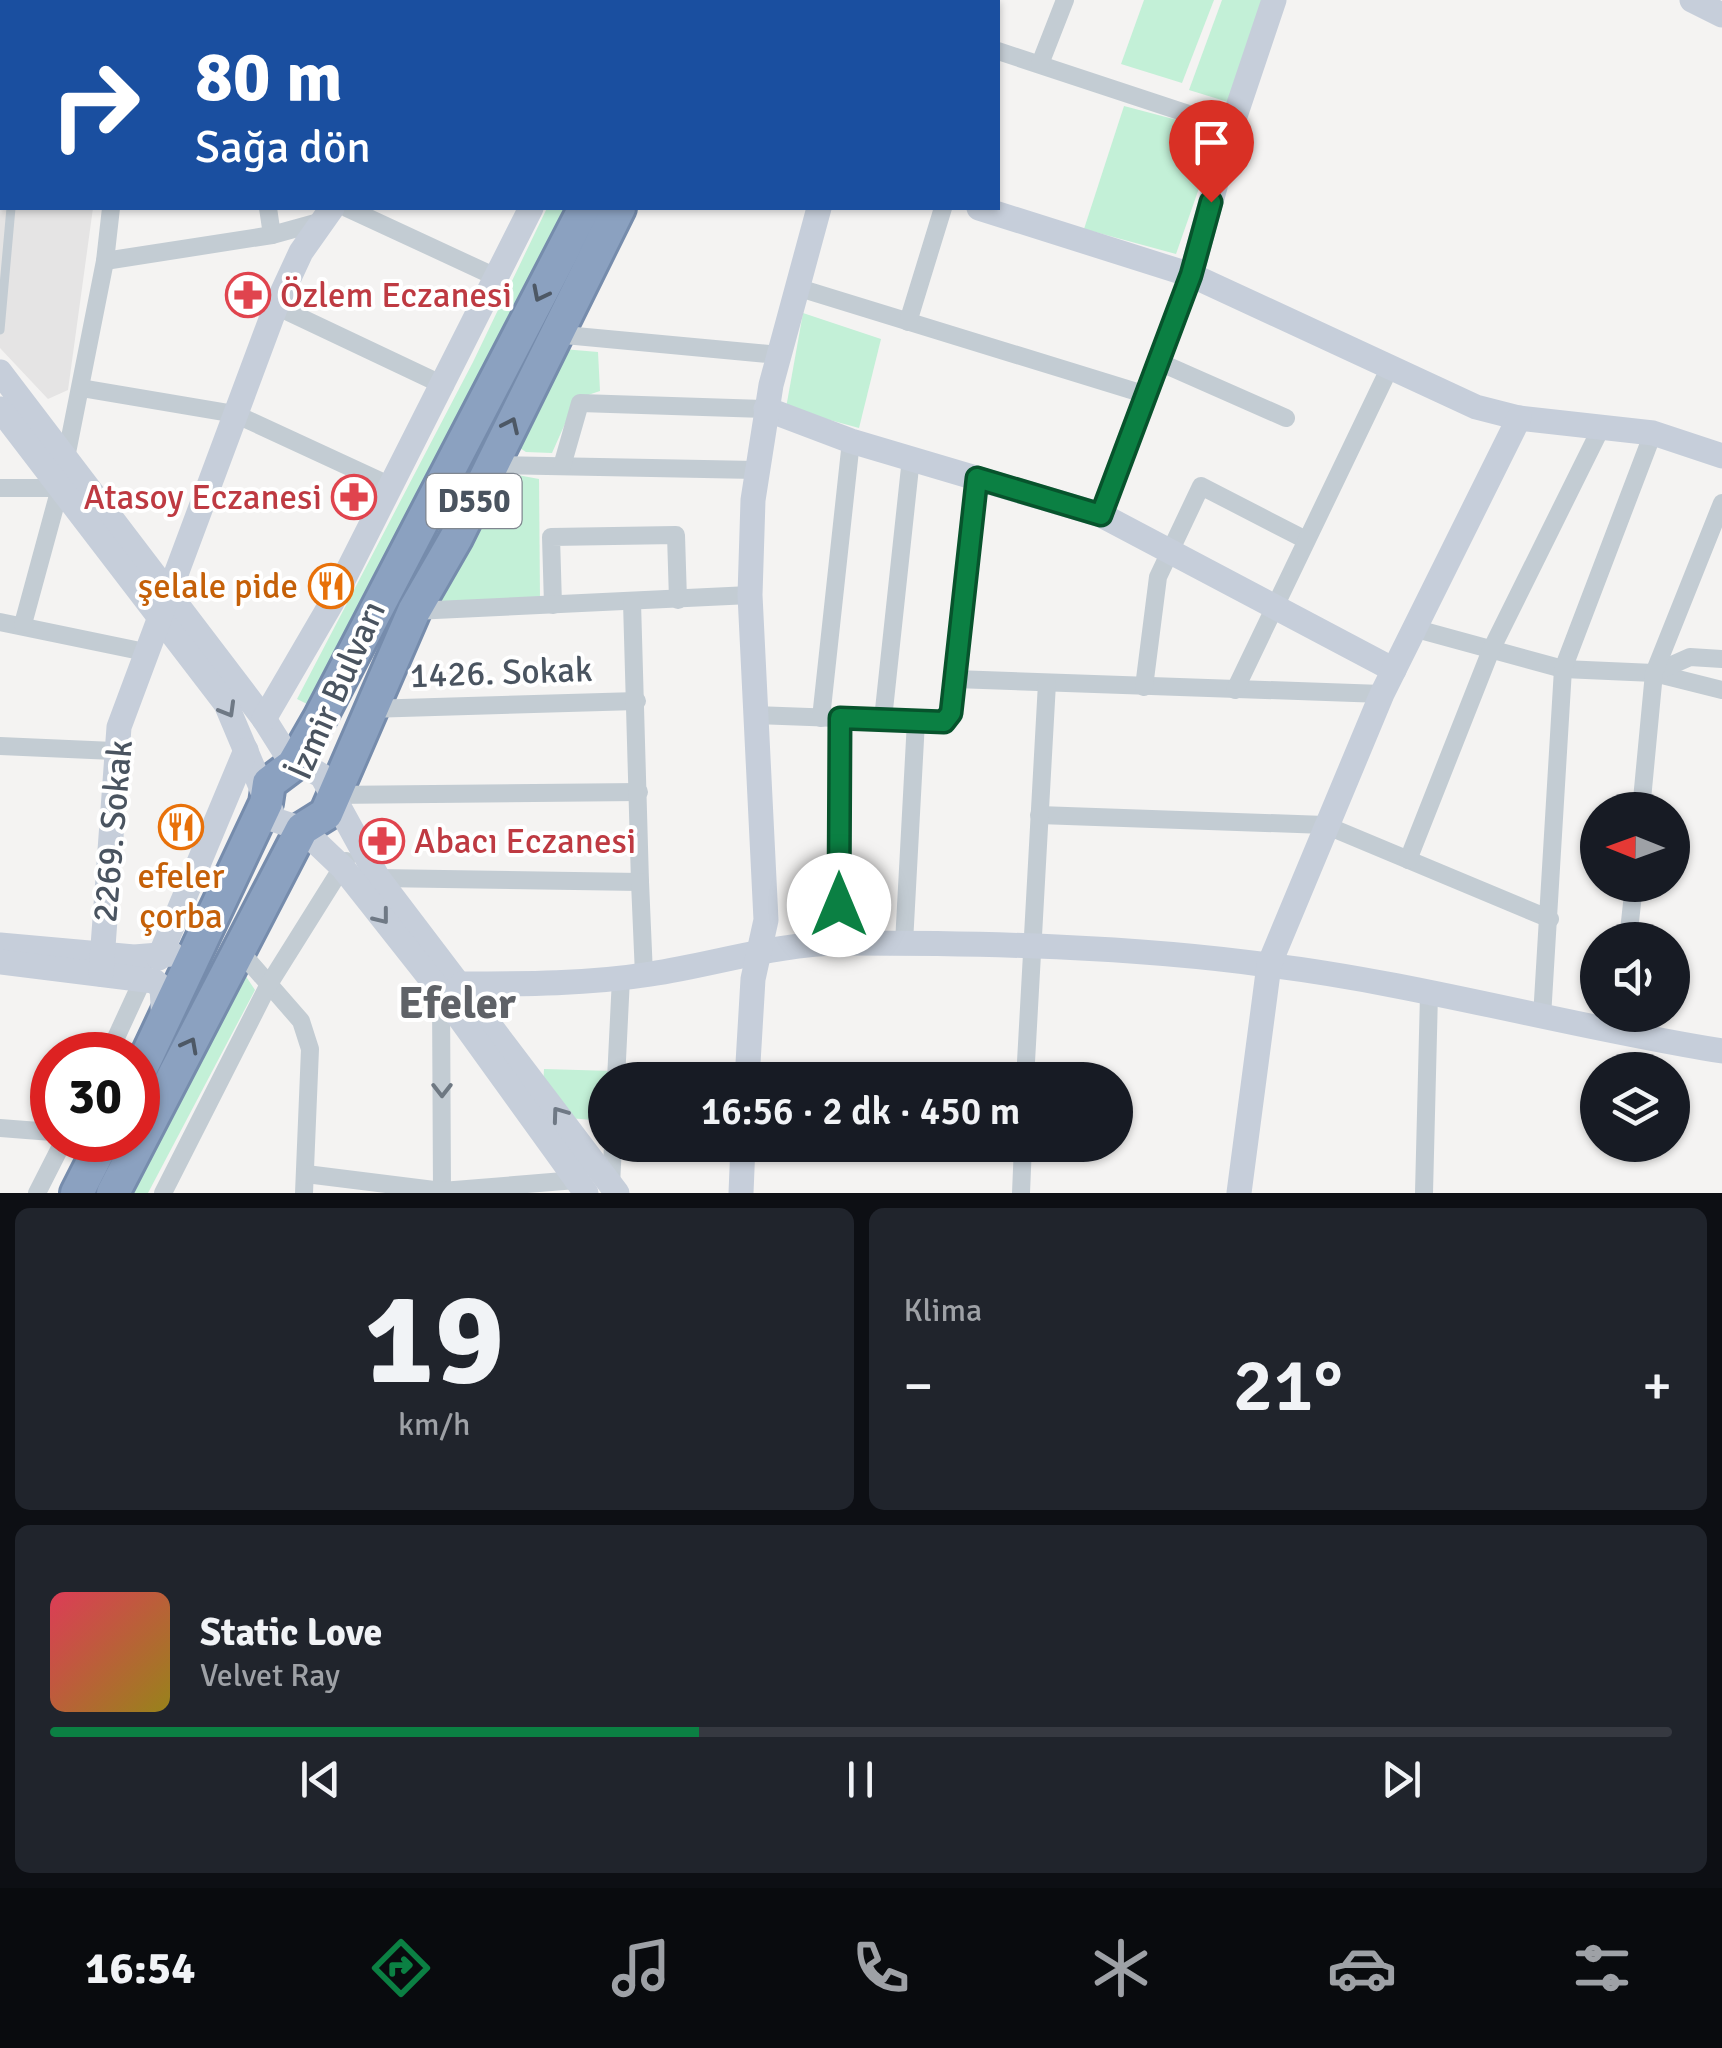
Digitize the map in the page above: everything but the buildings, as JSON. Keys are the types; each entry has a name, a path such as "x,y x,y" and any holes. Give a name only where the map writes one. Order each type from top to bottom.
{"highway":[{"name":"İzmir Bulvarı","path":"160,1032 266,802 275,774 293,765 384,601 583,210"},
{"name":"İzmir Bulvarı","path":"112,1193 302,829 326,814 368,708 414,611 492,465 618,210"},
{"path":"77,1193 93,1162"}],"street":[{"path":"1040,64 1065,0"},
{"path":"1101,515 1191,275 1231,128 1274,0"},
{"path":"1692,0 1722,15"},
{"path":"1000,52 1231,128"},
{"path":"23,624 60,488 81,388 105,262 110,210"},
{"path":"268,210 272,235"},
{"path":"351,210 498,278"},
{"path":"264,718 332,604 445,386 529,210"},
{"path":"748,1062 753,978 766,920 750,595 756,470 766,409 818,210"},
{"path":"908,322 942,210"},
{"path":"985,210 1191,275 1476,407 1519,418 1653,433 1722,456"},
{"path":"105,262 272,235 325,215"},
{"name":"2269. Sokak","path":"102,964 114,751 142,660 276,306 301,252 325,215"},
{"path":"272,235 301,252"},
{"path":"796,287 1147,395"},
{"path":"276,306 445,386"},
{"path":"554,334 779,355"},
{"path":"1159,362 1286,418"},
{"path":"1234,690 1390,366"},
{"path":"0,372 163,604 192,658 226,704 275,820 302,829 343,868 452,988 497,1030 614,1189"},
{"path":"81,388 236,414 393,487"},
{"path":"562,466 580,403 766,409 851,441 1101,515 1394,670"},
{"path":"0,408 60,488 264,718 293,765 304,765 322,776 378,878 581,1186"},
{"path":"1240,1193 1269,964 1382,694 1519,418"},
{"path":"1408,860 1492,650 1602,426"},
{"path":"1542,1017 1563,669 1653,433"},
{"path":"839,943 831,718 851,441"},
{"path":"883,719 911,458"},
{"path":"492,465 756,470"},
{"path":"755,715 944,722 951,713 956,679 977,478"},
{"path":"1144,687 1158,577 1200,486 1304,539"},
{"path":"0,488 60,488"},
{"path":"1642,792 1654,673 1722,503"},
{"path":"553,606 550,536 676,535 678,600"},
{"path":"414,611 750,595"},
{"path":"619,1062 632,976 640,882 632,602"},
{"path":"0,622 23,624 142,660 163,655 192,658"},
{"path":"1413,628 1563,669 1654,673 1722,690"},
{"path":"1654,673 1690,657 1722,658"},
{"path":"956,679 1382,694"},
{"path":"1026,1062 1047,683"},
{"name":"1426. Sokak","path":"368,708 637,701"},
{"path":"904,944 916,720"},
{"path":"0,746 114,751"},
{"path":"120,1032 152,967 246,750"},
{"path":"330,796 639,792"},
{"path":"1039,815 1324,826 1550,919"},
{"path":"163,1193 269,984 357,841"},
{"path":"378,878 640,882"},
{"path":"0,962 152,967 204,940"},
{"path":"452,988 573,984 632,976 759,949 839,943 1030,947 1269,964 1542,1017 1580,1021"},
{"path":"0,945 102,964"},
{"path":"240,950 301,1021 310,1048 305,1183 442,1191 581,1186"},
{"path":"152,967 162,988 164,1023"},
{"path":"497,1030 495,998 502,984"},
{"path":"442,1191 452,988"},
{"path":"1424,1193 1429,994"},
{"path":"1647,1032 1722,1051"},
{"path":"0,1128 30,1130"},
{"path":"37,1193 53,1162"},
{"path":"613,1162 614,1189"},
{"path":"741,1193 743,1162"},
{"path":"1021,1193 1022,1162"}],"lane":[{"path":"0,330 11,210"}],"shaded area":[{"path":"0,210 93,210 68,390 48,399 0,348"}],"green space":[{"path":"1144,0 1214,0 1182,83 1121,64"},
{"path":"1222,0 1263,0 1228,102 1189,90"},
{"path":"1124,106 1219,131 1176,254 1084,229"},
{"path":"546,210 566,210 307,704 297,699 473,362"},
{"path":"803,313 881,339 859,428 786,408"},
{"path":"563,349 598,352 600,391 576,399 552,453 526,452 512,443"},
{"path":"496,471 539,479 540,601 434,602"},
{"path":"243,972 255,990 148,1193 133,1193 148,1162 160,1162 160,1139"},
{"path":"544,1069 588,1070 588,1120 568,1118 543,1086"}],"place":[{"name":"Özlem Eczanesi","path":"248,295"},
{"name":"Atasoy Eczanesi","path":"354,497"},
{"name":"şelale pide","path":"331,586"},
{"name":"efeler çorba","path":"181,827"},
{"name":"Abacı Eczanesi","path":"382,841"}],"district":[{"name":"Efeler","path":"457,1002"}],"route":[{"path":"839,905 840,718 944,722 951,713 977,478 1101,515 1191,275 1211,202"}]}
